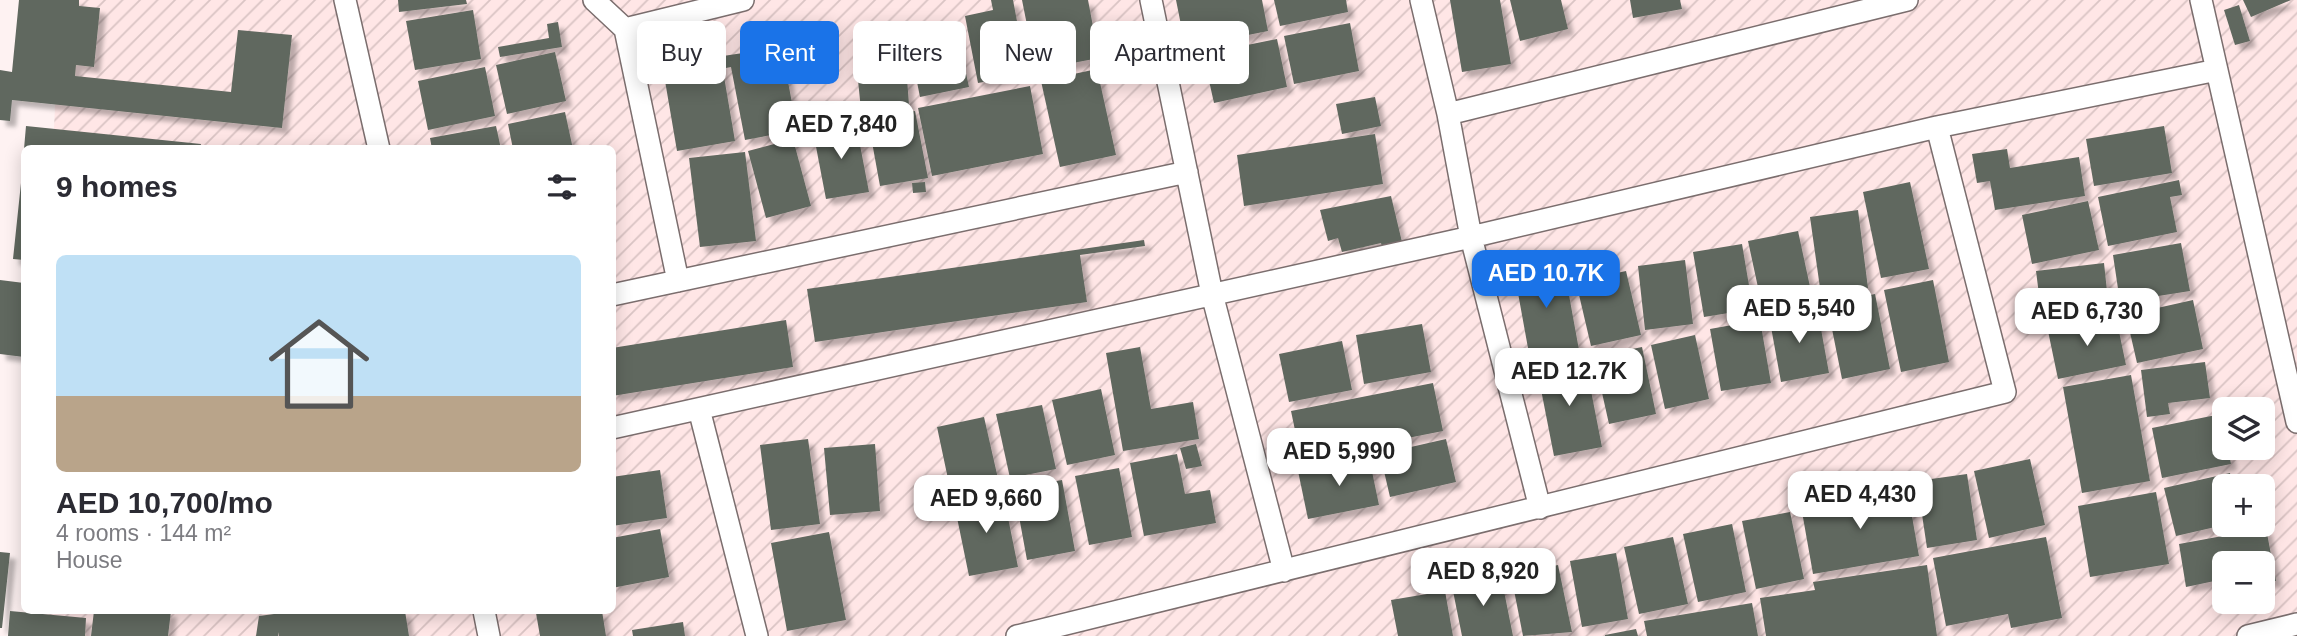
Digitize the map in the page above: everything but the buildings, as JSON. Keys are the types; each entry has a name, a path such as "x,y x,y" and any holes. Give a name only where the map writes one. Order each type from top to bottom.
{"street":[{"path":"345,0 378,145"},
{"path":"594,0 625,29 678,281"},
{"path":"625,29 743,0"},
{"path":"1151,0 1212,294 1284,571"},
{"path":"1421,0 1448,114 1471,237 1540,508"},
{"path":"1448,114 1907,0"},
{"path":"2202,0 2217,70 2288,339 2297,422"},
{"path":"616,427 1471,237 1937,127 2217,70"},
{"path":"1017,636 2006,392 1937,127"},
{"path":"616,294 1187,172"},
{"path":"699,409 757,636"},
{"path":"485,614 489,636"},
{"path":"2248,636 2297,624"}],"shaded area":[{"path":"60,0 2297,0 2297,636 29,636 32,614 616,614 616,145 53,145"}]}
